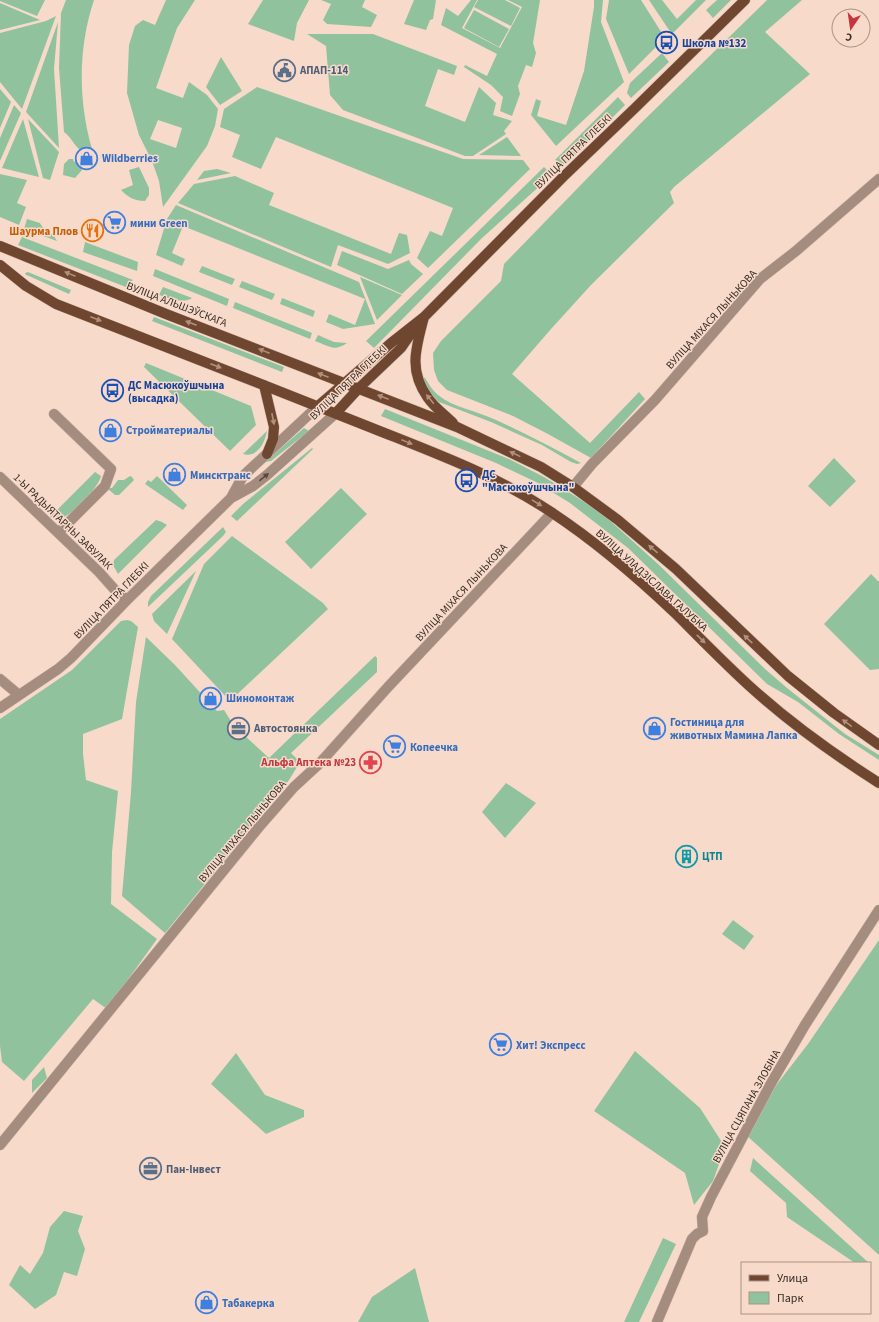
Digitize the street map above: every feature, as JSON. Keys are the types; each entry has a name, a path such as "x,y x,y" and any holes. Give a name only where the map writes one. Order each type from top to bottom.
{"main road":[{"name":"ВУЛІЦА ПЯТРА ГЛЕБКІ","path":"336,413 359,388 401,348 422,320 562,177 745,0"},
{"name":"ВУЛІЦА АЛЬШЭЎСКАГА","path":"0,246 345,383"},
{"path":"0,265 26,286 56,304 318,406"},
{"name":"ВУЛІЦА ПЯТРА ГЛЕБКІ","path":"318,406 391,343 422,320"},
{"path":"422,320 416,349 415,364 417,377 429,400 457,427"},
{"name":"ВУЛІЦА УЛАДЗІСЛАВА ГАЛУБКА","path":"345,383 457,427 536,464 573,487 600,506 658,553 691,583 759,650 798,685 834,714 879,745"},
{"path":"264,385 274,427 273,439 267,454"},
{"name":"ВУЛІЦА УЛАДЗІСЛАВА ГАЛУБКА","path":"318,406 472,469 526,496 552,513 586,537 632,574 753,689 789,720 826,748 879,782"}],"street":[{"name":"ВУЛІЦА МІХАСЯ ЛЫНЬКОВА","path":"573,487 592,464 655,400 760,279 796,251 879,179"},
{"name":"ВУЛІЦА ПЯТРА ГЛЕБКІ","path":"231,498 243,476 318,406"},
{"name":"ВУЛІЦА ПЯТРА ГЛЕБКІ","path":"0,708 58,669 71,658 127,600 231,498 253,486 267,475 336,413"},
{"path":"54,414 111,469 105,486 59,532"},
{"name":"1-Ы РАДЫЯТАРНЫ ЗАВУЛАК","path":"0,477 59,532 115,590 127,600"},
{"name":"ВУЛІЦА МІХАСЯ ЛЫНЬКОВА","path":"0,1145 259,827 294,787 319,764 388,687 552,513"},
{"path":"0,679 19,695"},
{"name":"ВУЛІЦА СЦЯПАНА ЗЛОБІНА","path":"657,1322 692,1239 697,1234 703,1232 702,1217 738,1143 770,1084 805,1025 879,910"}],"green space":[{"path":"0,0 45,0 37,16"},
{"path":"66,0 94,0 85,37 82,74 84,112 92,149 80,150 64,132 59,68 61,13"},
{"path":"166,0 195,0 177,28 156,88 183,98 189,82 207,95 218,109 215,126 207,146 163,207 159,181 152,161 139,135 127,93 129,45 135,26 143,20 155,25","holes":["158,120 182,128 176,148 150,139"]},
{"path":"263,0 309,0 297,23 294,41 248,24"},
{"path":"321,0 365,0 362,7 377,15 371,27 327,24 323,20 331,4"},
{"path":"414,0 436,0 433,19 430,20 426,30 404,24"},
{"path":"471,0 477,0 462,28 500,48 522,7 508,0 540,0 533,43 536,53 532,67 526,65 518,86 520,94 512,116 500,111 503,97 491,85 464,67 465,65 487,76 497,54 441,25 446,8 458,16"},
{"path":"478,0 505,0 520,8 511,26 474,7"},
{"path":"594,0 603,0 601,22 624,82 556,146 531,115 536,99 541,101 537,116 566,125 584,71"},
{"path":"609,0 641,0 665,38 629,74 606,19"},
{"path":"649,0 662,0 677,19 696,0 706,0 673,33 669,30"},
{"path":"717,0 731,0 713,18 706,10"},
{"path":"767,0 802,0 765,32 810,74 674,187 670,192 674,203 591,285 512,374 590,443 639,392 645,399 591,458 513,416 447,390 438,381 434,370 433,353 441,341 501,281 504,264 641,123"},
{"path":"0,3 40,20 0,30"},
{"path":"474,10 509,29 499,47 464,28"},
{"path":"56,16 22,109 0,82 0,33 46,21"},
{"path":"58,22 54,69 59,148 26,112"},
{"path":"307,34 373,34 457,66 454,75 438,69 425,106 465,122 479,87 496,103 493,115 512,121 504,131 506,134 473,156 465,156 343,110 330,95 326,46"},
{"path":"662,53 669,62 631,98 627,93 630,83"},
{"path":"221,57 242,91 220,105 206,87"},
{"path":"257,87 463,159 523,160 530,169 428,268 417,258 430,231 442,236 453,208 276,137 261,169 232,157 240,135 220,127 224,109"},
{"path":"0,89 11,102 0,128"},
{"path":"618,97 625,105 566,164 555,160"},
{"path":"14,105 21,113 0,161 0,138"},
{"path":"23,119 39,177 2,168"},
{"path":"28,119 59,152 50,180 43,178"},
{"path":"507,137 521,156 479,155"},
{"path":"69,159 73,159 74,162 80,161 82,170 75,178 63,175 64,164"},
{"path":"139,167 149,188 149,195 145,201 132,198 121,190 133,185 129,170"},
{"path":"544,167 549,172 549,176 543,183 481,239 374,348 366,341"},
{"path":"217,169 231,173 197,180 204,171"},
{"path":"0,174 27,180 17,203 26,207 19,225 0,217"},
{"path":"235,176 274,193 269,205 391,254 399,233 407,235 410,253 388,264 338,245 331,267 178,203 194,184"},
{"path":"176,205 359,282 375,324 343,329 326,322 329,314 355,325 365,299 183,226 172,253 185,259 182,266 156,255 167,219"},
{"path":"27,219 40,223 55,237 57,241 24,229"},
{"path":"22,237 133,280 126,287 18,245"},
{"path":"85,242 138,262 137,271 83,252"},
{"path":"342,251 388,269 409,260 411,264 423,274 402,294 337,265"},
{"path":"202,266 235,279 232,285 199,272"},
{"path":"155,269 229,299 227,306 153,276"},
{"path":"28,272 71,290 69,294 26,275 25,273"},
{"path":"360,277 402,295 377,320"},
{"path":"242,281 275,294 272,300 239,287"},
{"path":"163,287 192,298 188,300 180,300 159,295"},
{"path":"282,298 315,311 313,317 280,304"},
{"path":"235,302 312,333 310,339 233,308"},
{"path":"154,317 284,367 282,372 152,321"},
{"path":"318,335 334,342 347,343 335,348 331,347 315,341"},
{"path":"146,363 251,406 256,425 230,451 144,367"},
{"path":"422,377 425,378 436,393 451,403 507,425 581,463 577,464 571,462 542,445 491,422 439,402 430,394"},
{"path":"385,409 509,459 544,477 591,506 607,518 658,564 765,669 845,734 879,755 879,760 839,734 798,702 767,684 628,548 570,503 536,482 496,463 381,416"},
{"path":"304,428 309,431 271,461 266,462 266,461"},
{"path":"267,431 265,440 257,451 253,454 243,454"},
{"path":"312,448 313,449 237,521 231,516 243,504"},
{"path":"834,458 856,481 830,507 808,486"},
{"path":"95,472 101,476 99,481 78,507 60,518 50,517"},
{"path":"130,476 134,480 119,495 115,495 107,488 112,488 118,480 124,480"},
{"path":"157,476 187,505 183,510 145,484 148,480 151,482"},
{"path":"341,488 367,514 311,569 285,542"},
{"path":"156,520 167,525 118,574 113,565 114,560"},
{"path":"223,527 226,532 223,536 148,607 148,602 151,596"},
{"path":"232,536 323,603 328,609 230,701 172,639 204,564"},
{"path":"196,571 167,634 154,621 152,614"},
{"path":"871,574 879,582 879,669 870,670 824,624"},
{"path":"121,621 131,621 138,627 122,719 83,734 83,754 86,780 118,791 112,852 111,904 157,939 107,1009 93,999 24,1081 2,1062 0,1046 0,719 72,670"},
{"path":"146,637 175,665 217,711 224,710 234,726 269,758 375,656 377,658 377,672 291,753 300,762 289,780 165,933 122,896 131,792 136,702"},
{"path":"506,783 536,803 505,838 482,812"},
{"path":"733,920 754,936 744,950 722,934"},
{"path":"879,940 879,1255 746,1135 764,1101 808,1044"},
{"path":"635,1051 700,1108 725,1147 713,1181 694,1205 685,1173 594,1111"},
{"path":"236,1053 265,1095 304,1110 304,1117 266,1134 211,1084"},
{"path":"44,1067 47,1078 32,1093 32,1080"},
{"path":"753,1158 868,1262 854,1262 787,1217 786,1203 750,1171"},
{"path":"64,1211 83,1216 78,1231 85,1249 77,1276 64,1272 56,1295 35,1309 9,1285 20,1265 30,1274 43,1253 50,1227"},
{"path":"663,1238 676,1244 639,1322 624,1322"},
{"path":"415,1268 429,1322 358,1322 372,1297"}],"place":[{"name":"Школа №132","path":"667,43"},
{"name":"АПАП-114","path":"285,70"},
{"name":"Wildberries","path":"87,158"},
{"name":"мини Green","path":"115,223"},
{"name":"Шаурма Плов","path":"93,231"},
{"name":"ДС Масюкоўшчына (высадка)","path":"113,391"},
{"name":"Стройматериалы","path":"110,430"},
{"name":"Минсктранс","path":"175,475"},
{"name":"ДС \"Масюкоўшчына\"","path":"466,480"},
{"name":"Шиномонтаж","path":"211,698"},
{"name":"Автостоянка","path":"239,728"},
{"name":"Гостиница для животных Мамина Лапка","path":"655,728"},
{"name":"Копеечка","path":"394,747"},
{"name":"Альфа Аптека №23","path":"371,762"},
{"name":"ЦТП","path":"687,856"},
{"name":"Хит! Экспресс","path":"501,1045"},
{"name":"Пан-Інвест","path":"151,1169"},
{"name":"Табакерка","path":"206,1303"}]}
